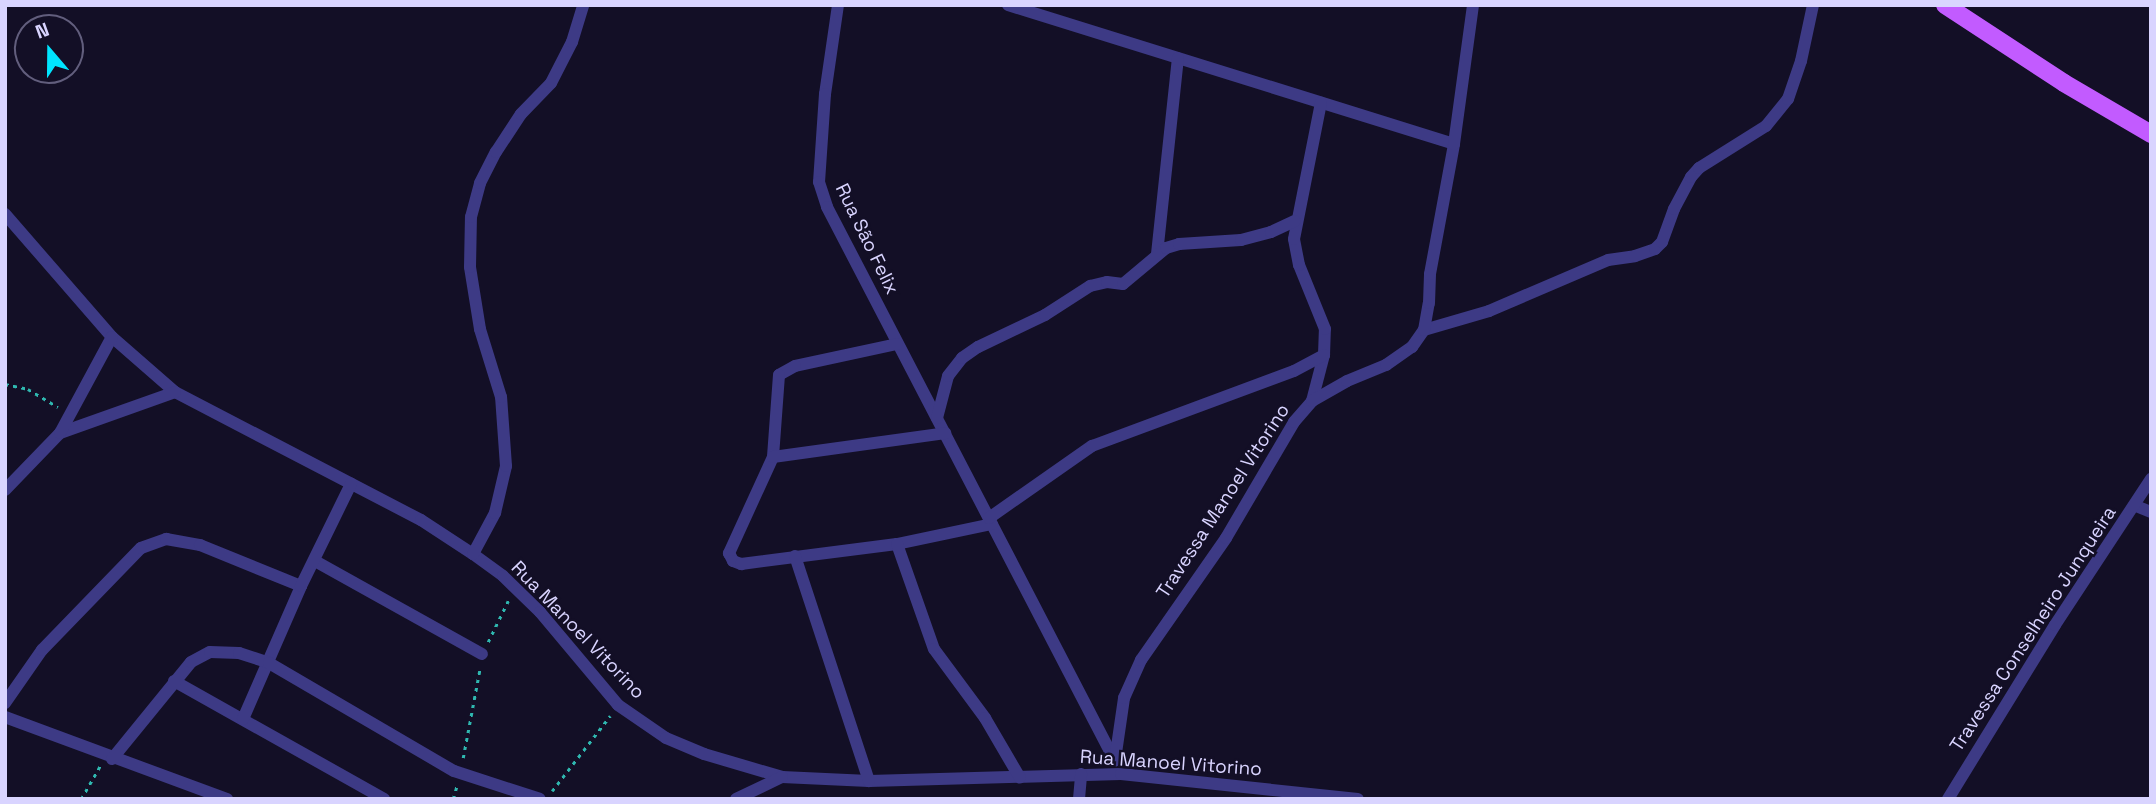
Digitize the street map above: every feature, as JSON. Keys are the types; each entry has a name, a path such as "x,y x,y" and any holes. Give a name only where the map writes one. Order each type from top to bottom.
{"main road":[{"path":"1944,5 2064,83 2151,134"}],"street":[{"path":"473,554 495,513 506,466 501,397 480,329 470,267 471,217 480,183 496,152 520,114 551,83 572,42 583,5"},
{"name":"Rua São Felix","path":"838,5 825,94 819,182 827,207 1121,774"},
{"path":"1008,5 1454,144"},
{"path":"1473,5 1454,144 1430,274 1424,330 1489,311 1608,260 1635,256 1655,249 1662,242 1684,188 1699,168 1766,126 1784,106 1801,61 1813,5"},
{"path":"1157,254 1178,58"},
{"path":"1312,401 1324,355 1325,329 1299,265 1294,239 1295,221 1321,103"},
{"name":"Rua Manoel Vitorino","path":"5,214 112,337 175,392 421,520 473,554 540,612 618,705 666,737 704,754 782,777 869,781 1121,774 1358,799"},
{"path":"937,418 948,376 962,358 978,347 1045,316 1090,286 1107,282 1124,284 1157,254 1179,244 1241,240 1271,232 1295,221"},
{"name":"Travessa Manoel Vitorino","path":"1115,760 1124,698 1141,660 1226,538 1276,451 1312,401 1347,381 1387,365 1412,347 1424,330"},
{"path":"5,490 60,433 112,337"},
{"path":"897,344 784,370 779,375 774,457 729,554 733,561 741,564 897,544 990,521 1092,446 1294,371 1324,355"},
{"path":"60,433 175,392"},
{"path":"774,457 945,433"},
{"name":"Travessa Conselheiro Junqueira","path":"1948,799 2054,625 2136,506 2151,479"},
{"path":"243,719 301,586 351,484"},
{"path":"2136,506 2151,512"},
{"path":"5,703 42,650 141,548 166,539 200,545 301,586"},
{"path":"897,544 934,649 985,718 1020,778"},
{"path":"795,556 869,781"},
{"path":"315,561 482,654"},
{"path":"109,758 191,662 210,652 239,653 269,663 460,773 540,799"},
{"path":"174,681 384,799"},
{"path":"5,717 109,758 227,799"},
{"path":"1079,799 1081,774"},
{"path":"736,799 782,777"}],"path":[{"path":"5,384 28,389 70,414"},
{"path":"453,799 482,654 514,587"},
{"path":"546,799 618,705"},
{"path":"81,799 109,758"}]}
